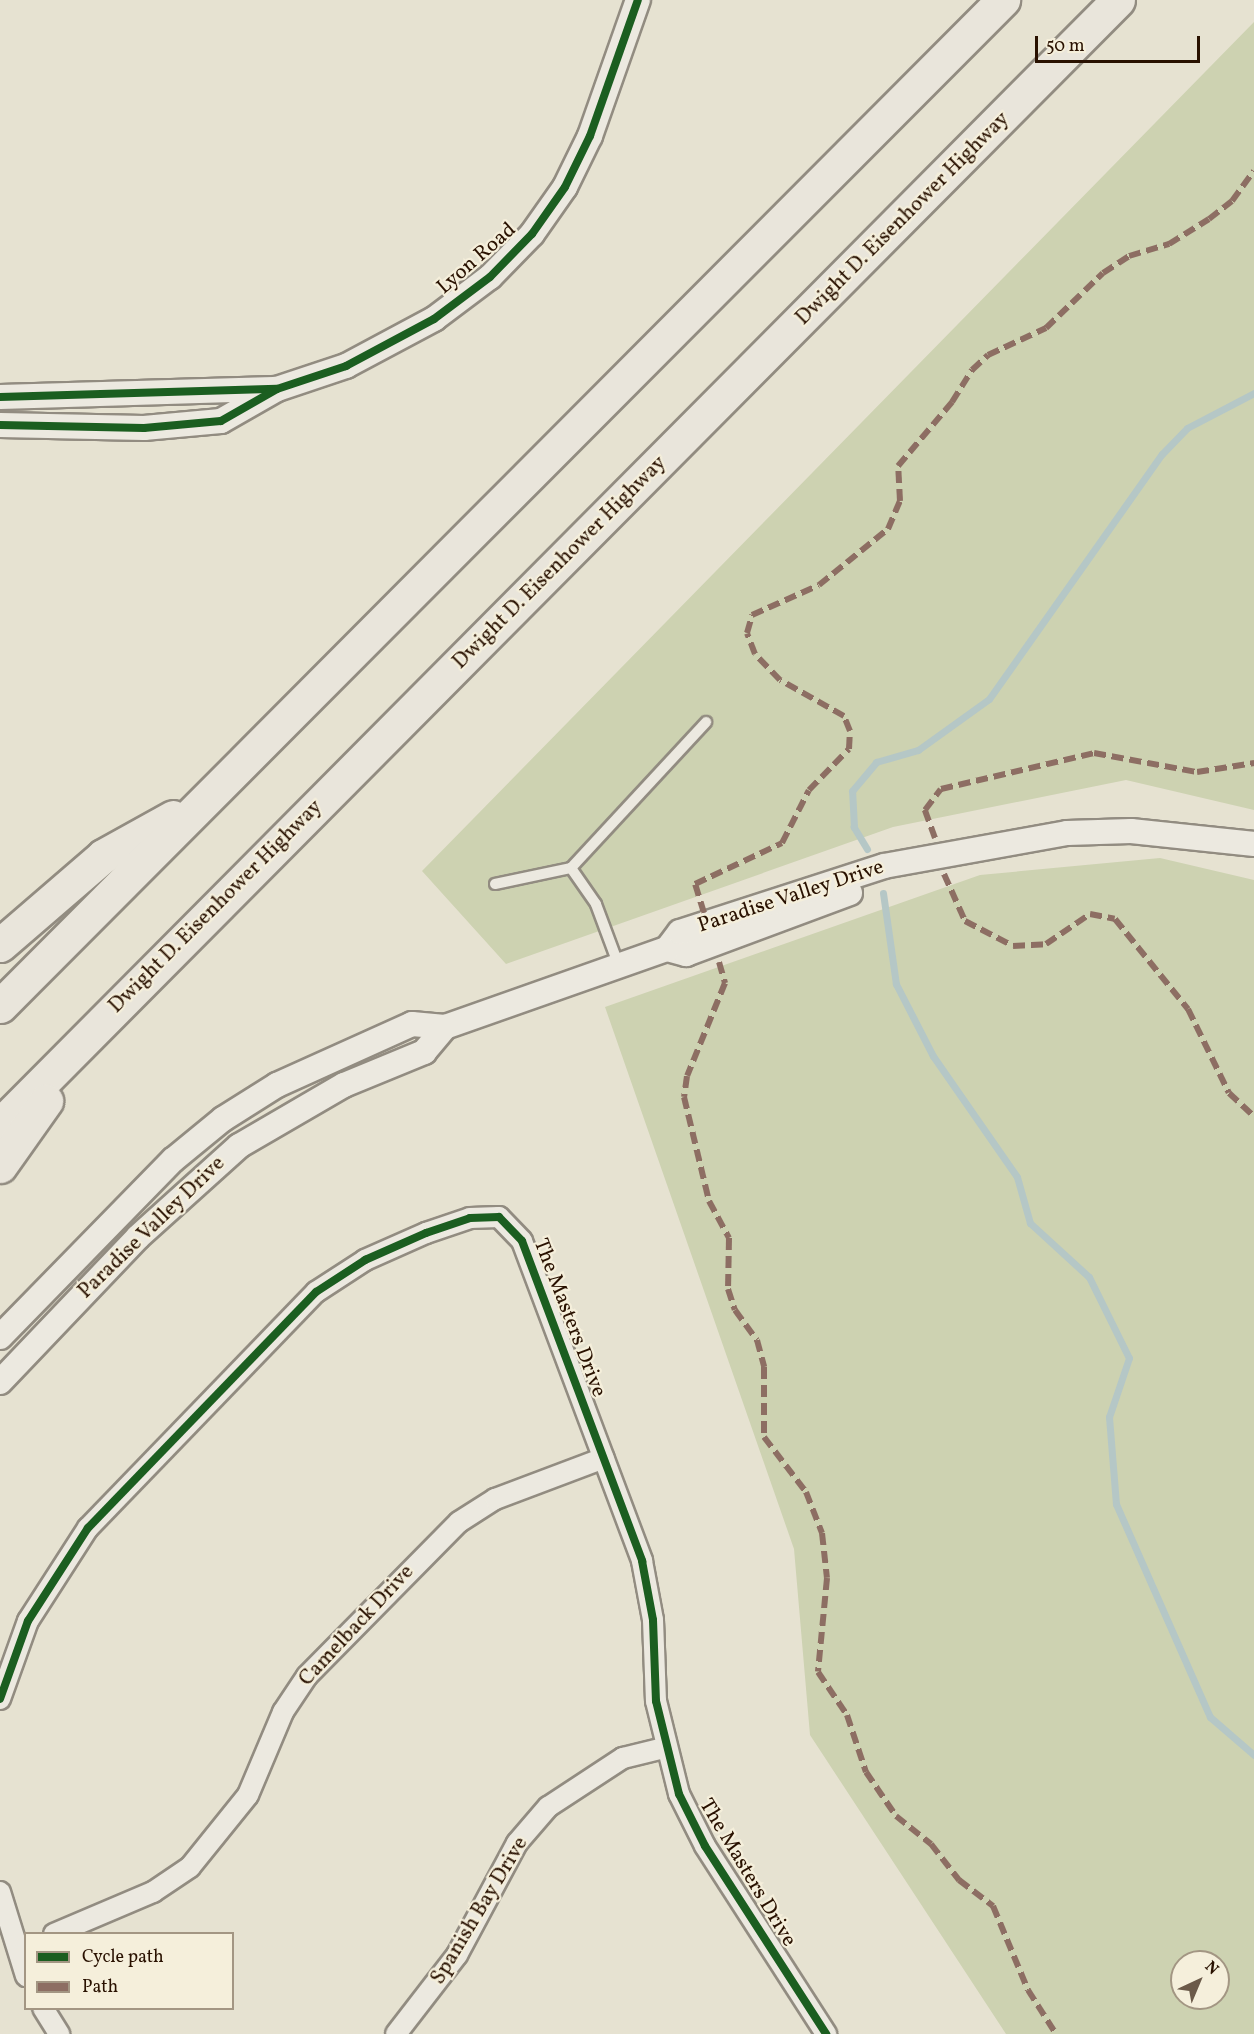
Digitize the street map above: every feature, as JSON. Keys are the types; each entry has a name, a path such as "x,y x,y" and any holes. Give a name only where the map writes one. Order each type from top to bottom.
{"highway":[{"path":"0,1006 1003,0"},
{"name":"Dwight D. Eisenhower Highway","path":"0,1125 1118,0"},
{"path":"0,945 103,856 206,798"},
{"path":"0,1166 105,1018"}],"street":[{"name":"Lyon Road","path":"0,425 144,428 221,421 277,389 346,366 434,319 490,277 532,234 590,136 638,0"},
{"name":"Lyon Road","path":"0,397 277,389"},
{"name":"Paradise Valley Drive","path":"0,1337 157,1176 223,1119 277,1085 412,1024 445,1027 667,949 680,932 884,866 1066,833 1131,831 1254,844"},
{"name":"Paradise Valley Drive","path":"0,1382 138,1237 239,1146 335,1089 424,1052 445,1027"},
{"name":"The Masters Drive","path":"0,1699 28,1621 88,1528 316,1292 365,1260 426,1233 470,1218 499,1217 522,1241 642,1561 664,1748 705,1846 826,2034"},
{"name":"Camelback Drive","path":"59,1932 153,1892 190,1867 248,1795 283,1712 307,1676 459,1522 495,1500 604,1458"},
{"name":"Spanish Bay Drive","path":"396,2034 457,1955 517,1843 548,1807 623,1758 664,1748"},
{"path":"0,1892 10,1949 24,1973"},
{"path":"44,2010 58,2034"}],"lane":[{"path":"495,884 571,868 706,722"},
{"path":"571,868 596,904 619,966"}],"green space":[{"path":"1254,22 1254,810 1126,780 893,827 506,964 422,871"},
{"path":"1160,858 1254,880 1254,2034 1006,2034 810,1735 794,1549 605,1007 980,875"}],"waterway":[{"path":"867,849 854,827 852,791 876,762 918,750 989,699 1162,454 1187,428 1254,393"},
{"path":"883,893 896,984 933,1056 1017,1177 1030,1223 1089,1277 1129,1358 1109,1417 1116,1504 1210,1717 1254,1755"}],"marked path":[{"path":"704,913 695,884 782,843 809,790 849,749 850,731 844,716 780,680 755,654 747,633 752,615 819,585 888,529 900,501 898,466 952,402 972,370 988,355 1046,328 1103,273 1129,256 1169,244 1209,219 1232,201 1254,171"},
{"path":"935,838 925,810 941,789 1094,753 1197,772 1254,763"},
{"path":"944,874 965,921 1013,946 1046,944 1090,914 1115,919 1188,1009 1229,1093 1254,1116"},
{"path":"719,962 725,983 687,1076 684,1097 709,1201 729,1238 728,1289 735,1310 757,1340 764,1367 764,1437 806,1492 822,1533 827,1578 818,1672 847,1715 866,1772 896,1816 931,1844 959,1880 993,1906 1028,1990 1056,2034"}],"cycle path":[{"path":"0,425 144,428 221,421 277,389 346,366 434,319 490,277 532,234 565,187 590,136 638,0"},
{"path":"0,397 277,389"},
{"path":"0,1699 28,1621 88,1528 316,1292 365,1260 426,1233 470,1218 499,1217 522,1241 642,1561 653,1620 656,1701 679,1794 705,1846 826,2034"}]}
